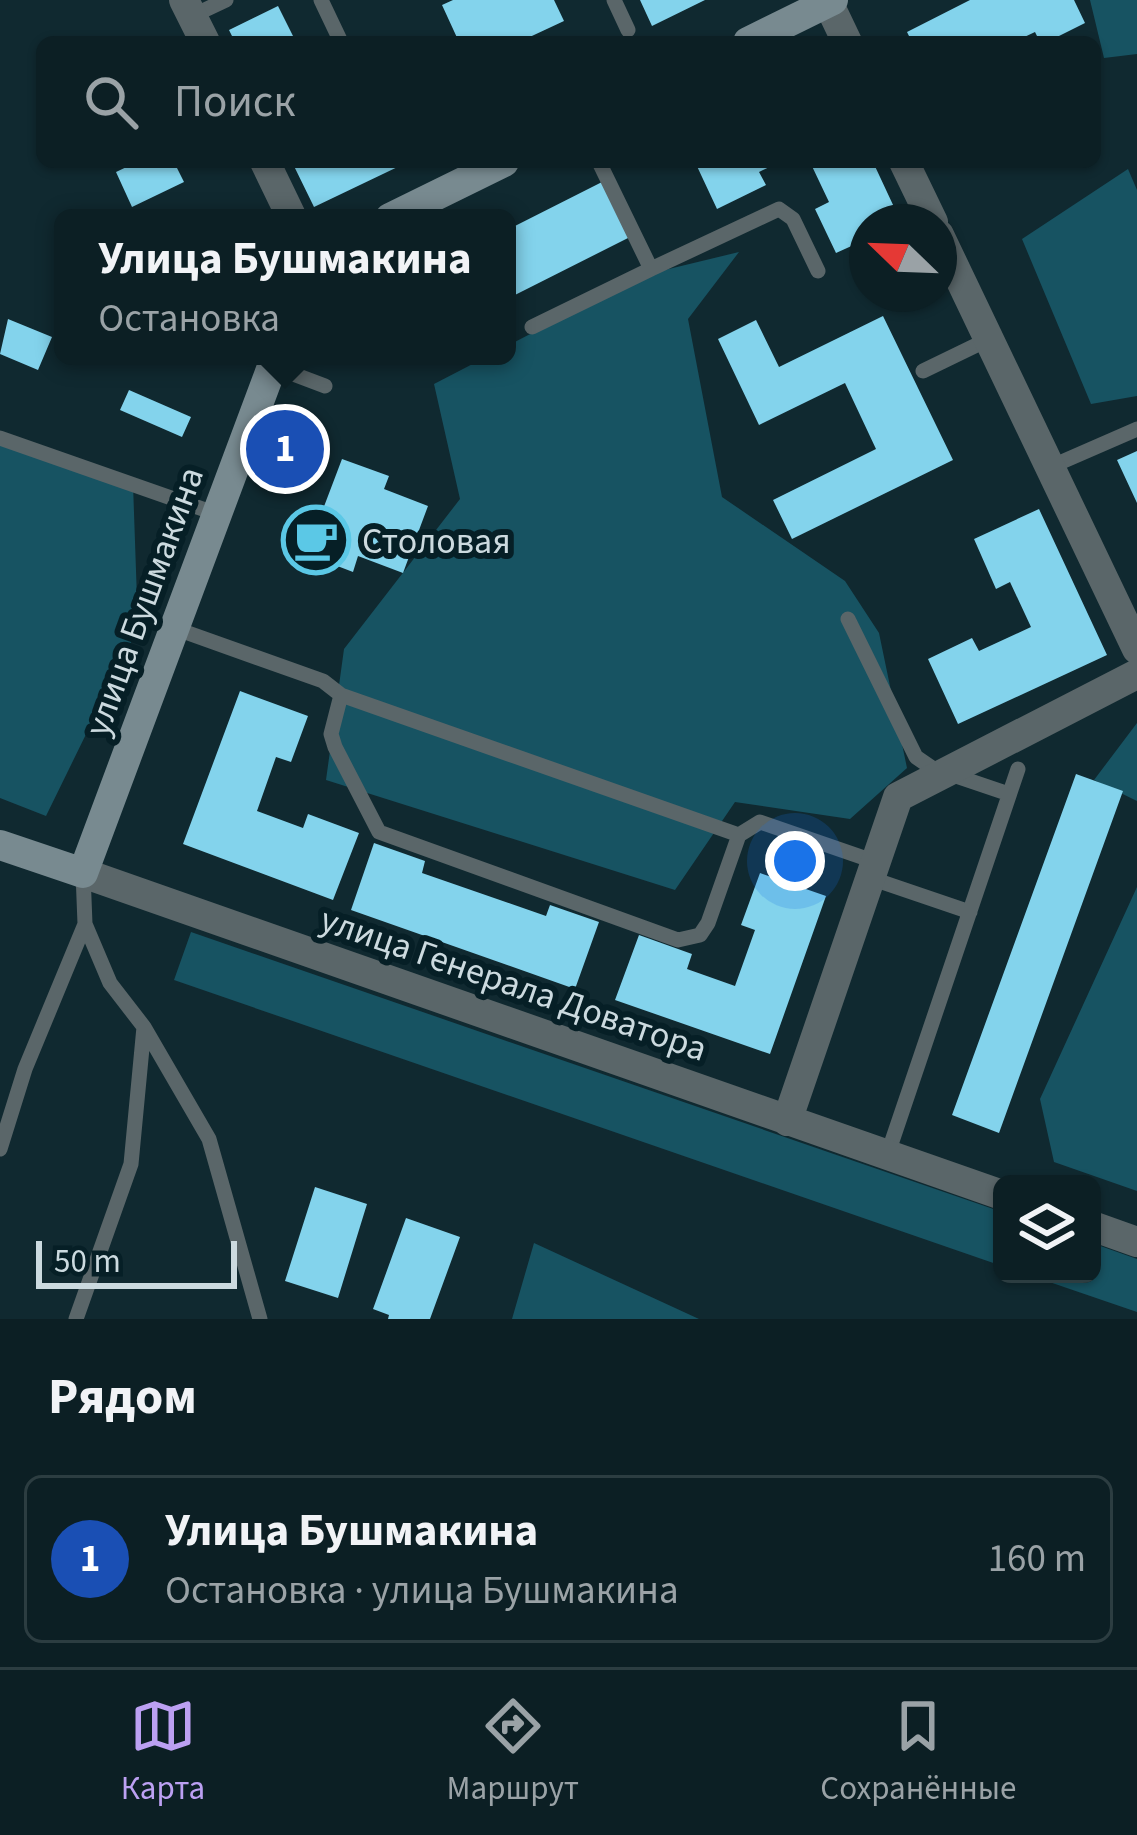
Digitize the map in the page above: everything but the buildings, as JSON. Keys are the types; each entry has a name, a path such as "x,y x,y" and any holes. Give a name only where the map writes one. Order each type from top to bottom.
{"street":[{"path":"760,36 829,1 844,36"},
{"path":"268,168 288,209"},
{"path":"409,209 492,168"},
{"path":"907,168 924,204"},
{"path":"957,273 1137,649"},
{"name":"улица Бушмакина","path":"83,874 273,365"},
{"path":"787,1121 898,796 1137,674"},
{"name":"улица Генерала Доватора","path":"0,845 993,1192"},
{"path":"1101,1229 1137,1242"}],"lane":[{"path":"194,20 226,0"},
{"path":"321,0 338,36"},
{"path":"614,0 628,29"},
{"path":"602,168 651,269"},
{"path":"532,327 779,209 793,219 818,271"},
{"path":"923,371 988,339"},
{"path":"282,365 325,386"},
{"path":"1050,467 1137,429"},
{"path":"0,438 217,514"},
{"path":"848,619 916,758 1010,794"},
{"path":"174,628 323,681 341,695 739,835"},
{"path":"341,695 331,734 379,832 656,932 689,941 700,935 739,835 760,822 970,912"},
{"path":"887,1156 1018,769"},
{"path":"83,874 85,924 110,983 144,1027 209,1139 260,1319"},
{"path":"0,1149 25,1069 85,924"},
{"path":"76,1319 131,1164 144,1027"}],"shaded area":[{"path":"1090,0 1137,0 1137,54 1104,58"},
{"path":"1128,169 1137,190 1137,396 1091,404 1022,239"},
{"path":"739,252 688,319 722,497 845,581 879,633 907,768 850,819 735,802 675,890 326,780 344,649 460,499 434,384 471,365 516,365 516,341 644,275"},
{"path":"0,443 133,484 138,628 46,816 0,798"},
{"path":"1137,723 1137,801 1094,780"},
{"path":"1137,887 1137,1191 1054,1162 1040,1099"},
{"path":"191,932 993,1209 993,1263 174,980"},
{"path":"534,1243 699,1319 512,1319"},
{"path":"1101,1246 1137,1259 1137,1312 1052,1283 1101,1283"}],"place":[{"name":"Улица Бушмакина","path":"285,449"},
{"name":"Столовая","path":"316,540"}]}
